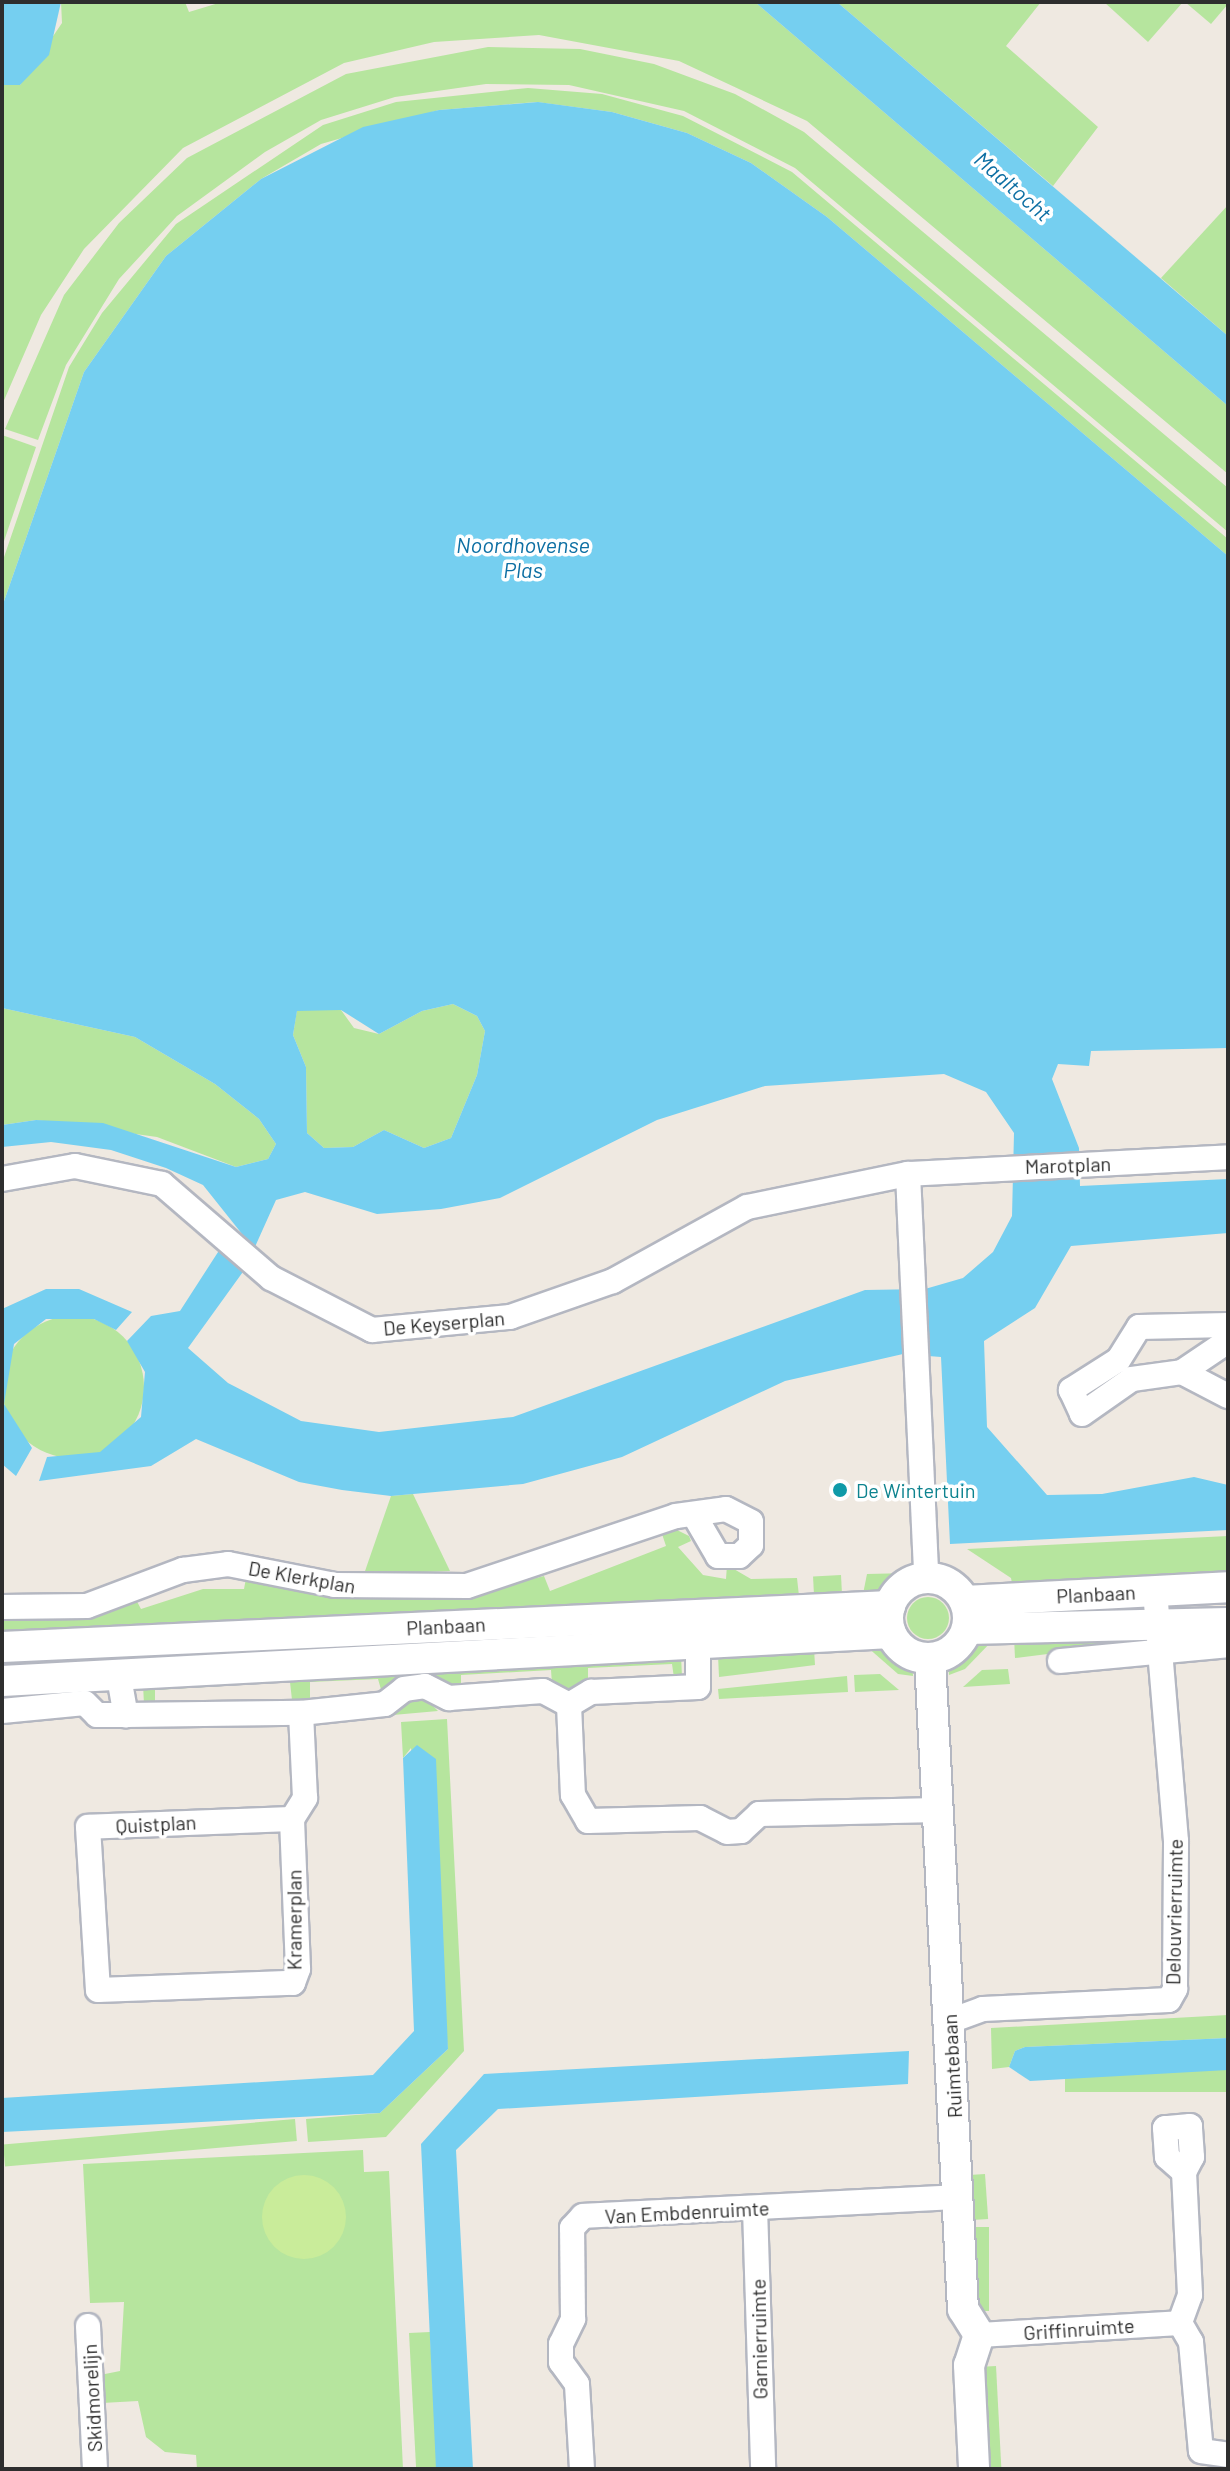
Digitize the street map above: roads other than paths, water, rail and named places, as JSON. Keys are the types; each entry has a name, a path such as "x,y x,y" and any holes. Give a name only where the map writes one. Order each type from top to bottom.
{"street":[{"name":"Marotplan","path":"908,1174 1228,1157"},
{"name":"De Keyserplan","path":"2,1179 75,1166 162,1184 271,1278 372,1330 510,1317 613,1281 747,1207 908,1174"},
{"path":"908,1174 926,1578"},
{"path":"1228,1325 1139,1327 1125,1369 1182,1372 1228,1396"},
{"path":"1182,1372 1228,1341"},
{"name":"De Klerkplan","path":"2,1607 87,1606 183,1570 228,1564 335,1585 467,1586 694,1515"},
{"path":"926,1578 949,1583 966,1615 949,1652 930,1658 903,1649 891,1620 908,1583 926,1578"},
{"name":"Planbaan","path":"966,1615 1155,1591 1228,1587"},
{"name":"Delouvrierruimte","path":"950,2021 983,2009 1169,2000 1176,1841 1155,1591"},
{"name":"Planbaan","path":"966,1615 1158,1639 1228,1623"},
{"name":"Planbaan","path":"2,1647 891,1620"},
{"name":"Planbaan","path":"2,1681 698,1648 891,1620"},
{"path":"1060,1661 1158,1639 1228,1645"},
{"path":"569,1705 591,1692 698,1687 698,1648"},
{"name":"Ruimtebaan","path":"930,1658 963,2309 979,2335"},
{"path":"119,1677 126,1715"},
{"path":"2,1711 85,1703 97,1715 301,1713 385,1704 404,1689 425,1686 449,1698 543,1691 569,1705"},
{"path":"569,1705 573,1795 588,1821 700,1818 727,1832 741,1831 759,1814 938,1810"},
{"name":"Kramerplan","path":"98,1990 293,1983 298,1969 292,1819 305,1798 301,1713"},
{"name":"Quistplan","path":"98,1990 88,1827 292,1819"},
{"path":"1184,2172 1190,2295 1180,2323 1191,2342 1194,2460 1228,2455"},
{"name":"Van Embdenruimte","path":"582,2469 577,2384 561,2362 573,2319 572,2228 583,2216 959,2197"},
{"name":"Garnierruimte","path":"755,2208 763,2469"},
{"name":"Griffinruimte","path":"979,2335 1180,2323"},
{"name":"Skidmorelijn","path":"88,2326 95,2469"},
{"path":"974,2469 969,2365 979,2335"}],"water":[{"path":"2,2 61,2 49,55 20,85 2,85"},
{"name":"Maaltocht","path":"755,2 837,2 1228,336 1228,406"},
{"name":"Noordhovense Plas","path":"538,102 612,112 687,133 751,163 827,217 1228,556 1228,1048 1091,1051 1089,1066 1058,1064 1052,1079 1079,1148 1080,1186 1228,1179 1228,1233 1071,1246 1035,1308 984,1341 987,1427 1047,1495 1102,1494 1194,1477 1228,1485 1228,1530 950,1544 941,1357 903,1354 785,1381 622,1457 523,1484 391,1496 342,1490 299,1482 196,1439 151,1466 39,1481 47,1457 100,1452 141,1417 145,1372 127,1341 151,1316 180,1311 220,1249 245,1269 188,1348 228,1383 301,1421 379,1432 513,1417 865,1290 925,1289 963,1278 993,1252 1012,1216 1014,1133 986,1092 944,1074 765,1086 657,1120 500,1198 441,1209 377,1214 305,1192 276,1200 254,1249 203,1185 166,1168 111,1150 51,1142 2,1147 2,1125 36,1120 103,1123 236,1167 268,1159 276,1144 259,1119 215,1084 135,1037 2,1008 2,607 84,372 166,256 261,179 363,127 439,110","holes":["453,1004 477,1016 485,1031 477,1075 451,1138 424,1148 384,1130 353,1147 324,1148 307,1133 306,1067 293,1035 297,1011 341,1010 379,1034 422,1011"]},
{"path":"46,1289 79,1289 132,1312 116,1330 94,1319 46,1319 14,1344 4,1404 32,1448 16,1476 2,1464 2,1309"},
{"path":"417,1745 436,1759 448,2049 380,2113 2,2132 2,2098 373,2075 414,2031 403,1758"},
{"path":"1228,2038 1228,2070 1030,2081 1009,2067 1015,2051 1025,2047"},
{"path":"909,2051 908,2084 498,2109 456,2150 473,2469 436,2469 421,2144 484,2074"}],"place":[{"name":"De Wintertuin","path":"840,1490"}]}
